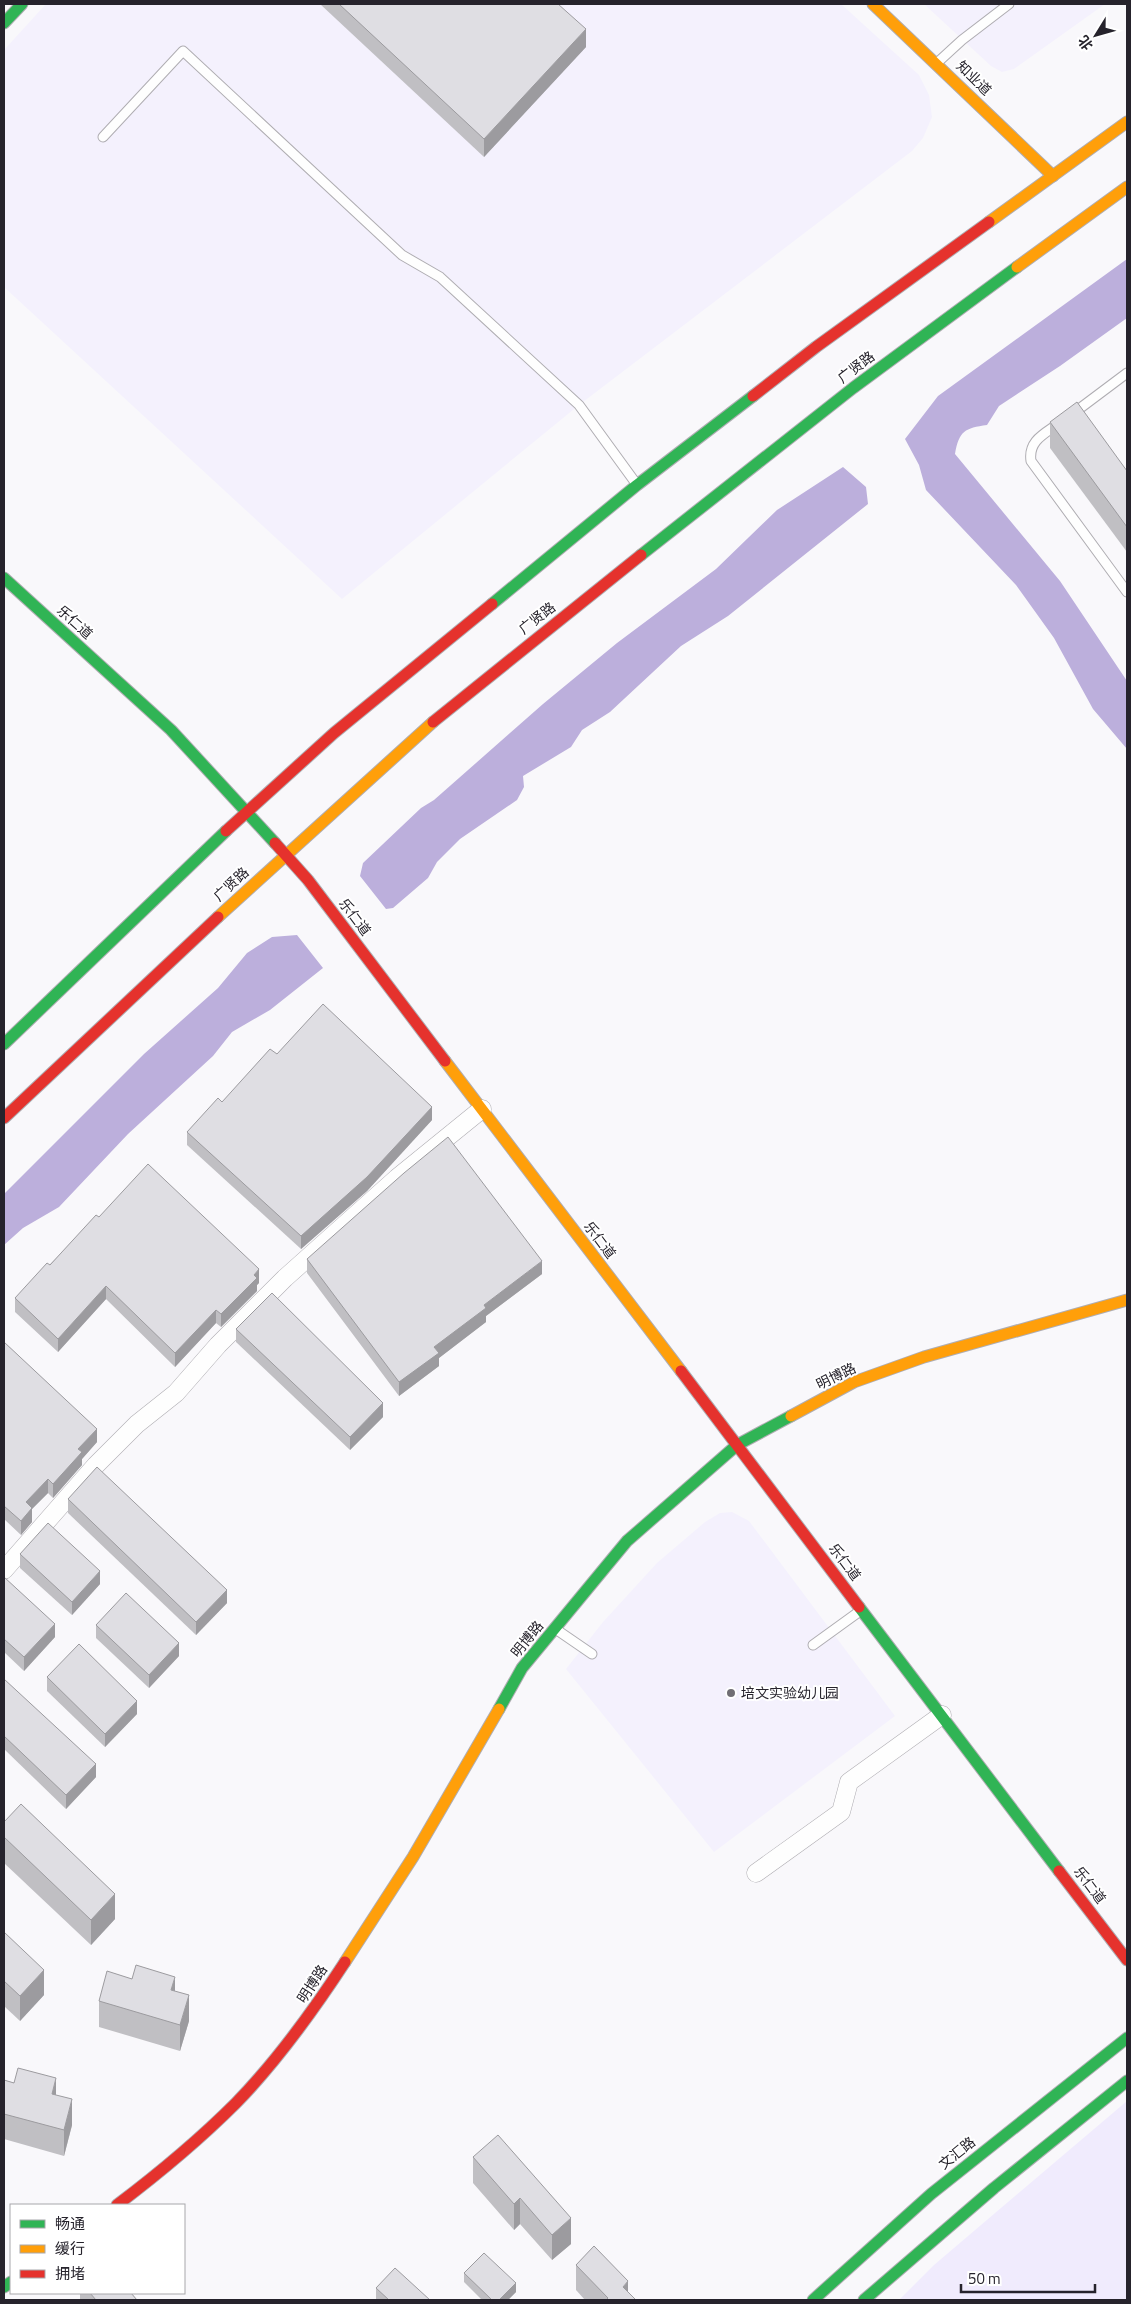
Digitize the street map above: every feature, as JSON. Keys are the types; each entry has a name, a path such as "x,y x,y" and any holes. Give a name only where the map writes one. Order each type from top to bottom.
{"main road":[{"path":"4,23 22,4"},
{"name":"知业道","path":"872,4 937,63 1053,176"},
{"path":"4,1044 247,811 334,733 637,485 816,346 1127,122"},
{"name":"广贤路","path":"4,1118 285,854 416,736 853,388 1127,187"},
{"name":"乐仁道","path":"4,578 171,730 308,880 1127,1960"},
{"name":"明博路","path":"118,2204 159,2173 236,2102 311,2014 413,1857 522,1668 627,1541 737,1445 854,1382 924,1357 1127,1300"},
{"name":"文汇路","path":"814,2300 931,2194 996,2140 1127,2038"},
{"path":"867,2299 1001,2182 1127,2081"}],"street":[{"path":"4,1570 96,1465 136,1424 176,1392 285,1278 397,1178 482,1109"},
{"path":"756,1873 841,1812 849,1782 942,1715"}],"lane":[{"path":"937,63 962,40 1009,4"},
{"path":"103,137 183,51 402,255 440,277 579,406 637,485"},
{"path":"1127,374 1034,442 1029,450 1031,461 1038,472 1127,592"},
{"path":"813,1645 862,1609"},
{"path":"555,1628 592,1654"}],"shaded area":[{"path":"46,4 841,4 919,75 929,95 932,117 923,138 912,151 579,405 342,599 4,287 4,50"},
{"path":"924,4 1105,4 1014,69 1002,72 991,66"},
{"path":"1127,259 1127,318 1060,366 999,406 987,425 968,429 964,432 959,440 955,454 1060,581 1127,681 1127,749 1093,709 1054,638 1016,585 926,490 919,465 905,439 938,396"},
{"path":"843,467 866,487 868,504 728,616 681,646 610,712 582,730 571,747 523,776 524,787 517,800 460,839 437,862 428,878 393,908 386,909 360,876 363,863 421,808 434,800 543,704 617,643 716,569 777,510"},
{"path":"297,935 323,968 270,1010 232,1032 213,1056 128,1134 59,1207 23,1228 4,1245 4,1194 144,1054 218,988 247,953 272,937"},
{"name":"培文实验幼儿园","path":"732,1512 749,1521 895,1716 714,1852 566,1669 603,1622 657,1563 705,1522 720,1513"},
{"path":"1127,2101 1127,2300 899,2300 934,2265"}],"building":[{"path":"339,4 558,4 586,29 484,139"},
{"path":"1077,402 1127,471 1127,527 1050,422"},
{"path":"323,1004 432,1107 367,1177 301,1236 187,1132 218,1098 222,1102 270,1049 277,1054"},
{"path":"448,1137 542,1261 484,1305 486,1308 434,1347 439,1353 399,1382 307,1259 404,1173"},
{"path":"148,1164 259,1269 254,1275 257,1278 221,1314 216,1310 175,1353 106,1286 58,1339 15,1298 47,1263 50,1265 96,1215 99,1217"},
{"path":"272,1293 383,1403 350,1437 236,1329"},
{"path":"4,1342 97,1429 78,1449 82,1452 53,1484 48,1479 26,1502 32,1508 21,1521 4,1506"},
{"path":"97,1467 227,1590 196,1622 68,1499"},
{"path":"48,1523 100,1571 72,1602 20,1554"},
{"path":"4,1577 55,1624 24,1657 4,1639"},
{"path":"126,1593 179,1643 149,1675 96,1625"},
{"path":"79,1644 137,1701 105,1734 47,1677"},
{"path":"4,1679 96,1764 66,1795 4,1736"},
{"path":"21,1804 115,1894 91,1920 4,1837 4,1822"},
{"path":"4,1932 44,1970 20,1996 4,1981"},
{"path":"136,1965 175,1977 171,1990 189,1995 180,2025 99,2001 107,1971 132,1979"},
{"path":"18,2068 56,2078 52,2094 72,2099 64,2130 4,2114 4,2080 14,2083"},
{"path":"498,2135 571,2218 552,2235 520,2198 514,2204 473,2157"},
{"path":"594,2246 628,2281 623,2287 636,2300 606,2300 608,2298 576,2265"},
{"path":"484,2253 516,2283 499,2300 492,2300 464,2273"},
{"path":"395,2268 430,2300 389,2300 376,2288"},
{"path":"91,2294 132,2294 137,2300 96,2300"}],"traffic: fast":[{"path":"4,23 22,4"},
{"path":"641,555 853,388 1017,267"},
{"path":"492,604 637,485 753,396"},
{"path":"4,578 171,730 275,843"},
{"path":"4,1044 226,831"},
{"path":"499,1709 522,1668 627,1541 737,1445 791,1416"},
{"path":"859,1607 1059,1871"},
{"path":"813,2300 931,2194 1127,2038"},
{"path":"864,2300 994,2188 1127,2081"},
{"path":"4,2287 10,2283"}],"traffic: slow":[{"path":"873,4 1053,176"},
{"path":"989,222 1127,122"},
{"path":"1017,267 1127,187"},
{"path":"218,917 433,722"},
{"path":"445,1061 681,1371"},
{"path":"791,1416 854,1382 924,1357 1127,1300"},
{"path":"345,1962 413,1857 499,1709"}],"traffic: jam":[{"path":"753,396 816,347 989,222"},
{"path":"433,722 641,555"},
{"path":"226,831 334,733 492,604"},
{"path":"275,843 308,880 445,1061"},
{"path":"4,1118 218,917"},
{"path":"681,1371 859,1607"},
{"path":"1059,1871 1127,1960"},
{"path":"118,2204 193,2143 251,2087 294,2035 345,1962"}],"place":[{"name":"培文实验幼儿园","path":"731,1693"}]}
